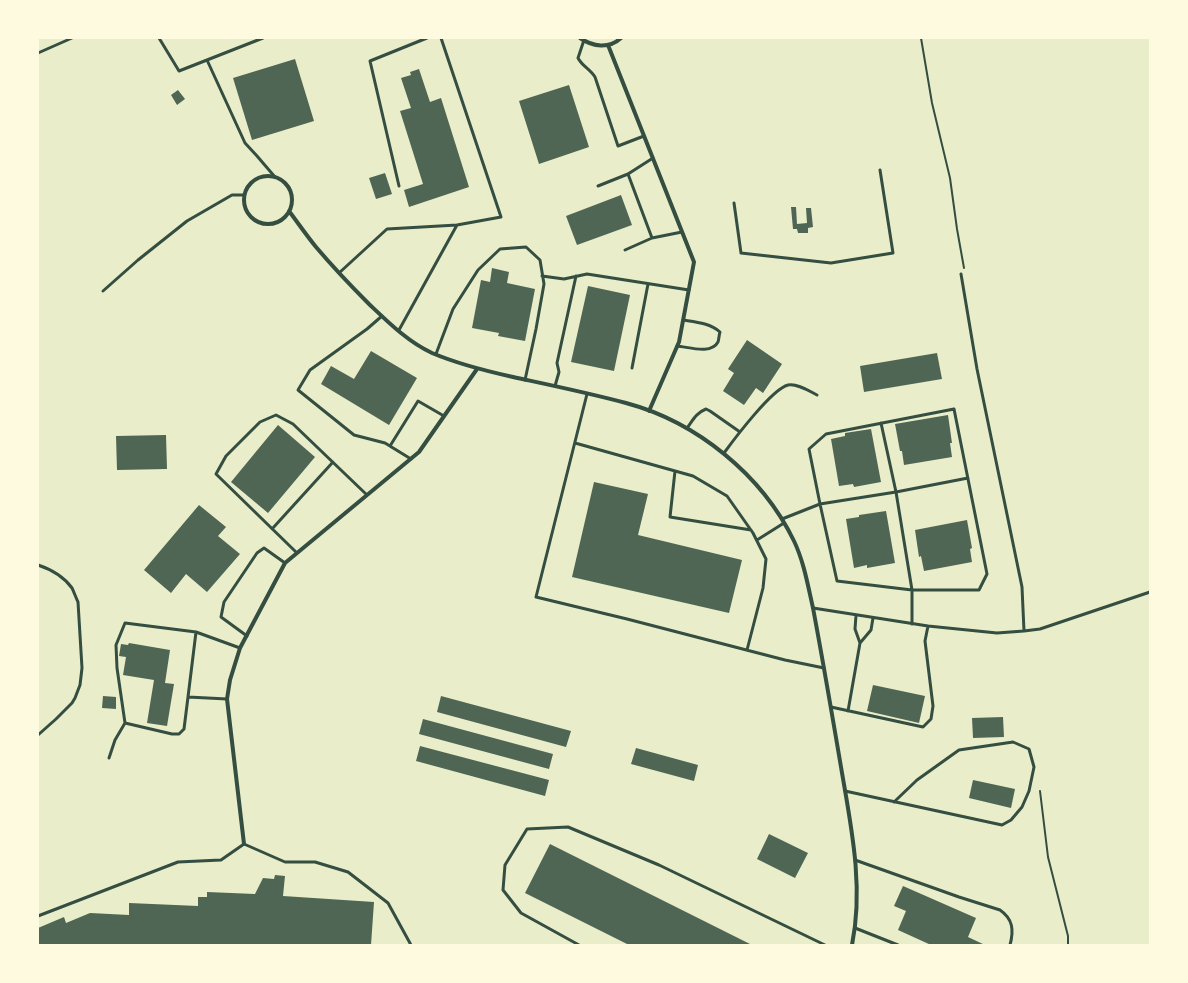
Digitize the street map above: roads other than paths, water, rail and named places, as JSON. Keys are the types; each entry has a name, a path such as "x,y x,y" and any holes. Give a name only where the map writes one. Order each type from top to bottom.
{"street":[{"path":"582,39 587,43 597,46 608,45 618,41 621,38"},
{"path":"608,45 694,262 677,346 649,411"},
{"path":"268,176 275,177 288,187 292,203 289,211 279,222 263,224 256,222 245,210 243,203 244,195 252,182 259,178 268,176"},
{"path":"289,211 316,248 339,273 382,316 412,341 436,354 478,369 627,403 688,428 724,453 766,497 783,521 799,553 813,608 854,844 857,896 855,928 852,945"},
{"path":"244,844 227,699 230,680 240,648 285,563 419,452 478,369"}],"lane":[{"path":"38,53 72,38"},
{"path":"158,38 179,71 263,38"},
{"path":"399,186 370,61 427,38"},
{"path":"339,273 387,229 457,225 501,217 441,38"},
{"path":"582,39 578,58 580,63 592,72 595,77 618,146 644,136"},
{"path":"207,60 245,143 275,177"},
{"path":"598,186 628,174 653,158"},
{"path":"734,203 741,253 831,263 893,253 880,170"},
{"path":"628,174 652,238"},
{"path":"103,291 138,260 187,221 232,195 244,195"},
{"path":"399,330 457,225"},
{"path":"625,250 652,238 682,232"},
{"path":"436,354 453,309 478,270 500,249 526,247 540,260 544,284 525,380"},
{"path":"542,276 564,279 587,274 689,290"},
{"path":"961,274 977,369 1022,587 1024,631"},
{"path":"555,386 559,372 557,363 576,276"},
{"path":"632,368 648,284"},
{"path":"382,316 367,329 310,370 298,390 354,435 385,443 411,459"},
{"path":"677,346 710,349 715,346 718,341 720,332 716,329 708,325 683,320"},
{"path":"724,453 740,432 778,389 788,385 795,385 817,395"},
{"path":"587,394 536,597 785,660 824,668"},
{"path":"390,446 418,401 444,416"},
{"path":"688,428 694,416 700,411 706,409 710,410 740,432"},
{"path":"954,409 987,574 979,590 912,590 837,581 809,449 826,434 882,423 954,409"},
{"path":"297,554 216,474 226,456 260,422 276,415 293,424 367,495"},
{"path":"882,423 896,492 912,590 912,624"},
{"path":"575,443 693,476 727,496 751,530 766,559 763,588 747,650"},
{"path":"272,529 334,462"},
{"path":"675,471 670,517 751,530"},
{"path":"757,540 783,521 820,504 896,492 968,478"},
{"path":"247,636 221,617 224,602 256,553 264,548 285,563"},
{"path":"38,565 51,570 63,578 74,592 78,602 82,668 80,685 75,698 63,713 38,735"},
{"path":"813,608 912,624 997,633 1040,629 1150,592"},
{"path":"848,711 860,643 855,629 856,615"},
{"path":"860,643 871,630 873,618"},
{"path":"109,758 115,740 125,723 117,668 116,645 125,623 196,632 240,648"},
{"path":"831,707 923,727 927,724 930,719 933,706 925,641 928,626"},
{"path":"125,723 172,734 179,734 184,730 196,632"},
{"path":"188,697 227,699"},
{"path":"845,791 894,802 1002,825 1011,820 1022,807 1029,790 1034,767 1028,749 1013,742 959,750 917,780 894,802"},
{"path":"579,945 521,913 503,890 505,865 528,829 568,827 659,866 824,945"},
{"path":"38,916 178,862 221,860 244,844 285,862 315,862 348,872 388,903 411,945"},
{"path":"855,860 1000,910 1006,914 1010,920 1012,937 1010,945"},
{"path":"855,928 898,945"}]}
